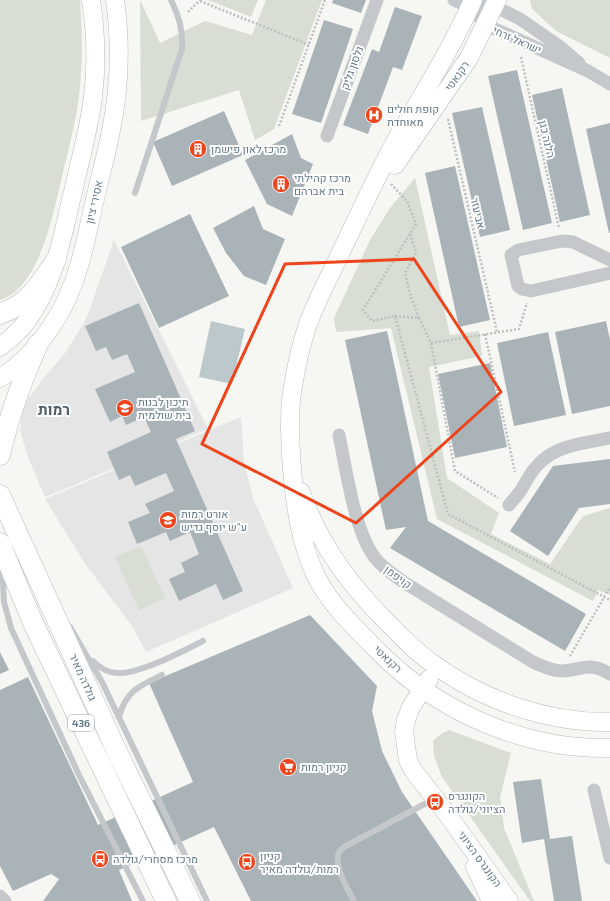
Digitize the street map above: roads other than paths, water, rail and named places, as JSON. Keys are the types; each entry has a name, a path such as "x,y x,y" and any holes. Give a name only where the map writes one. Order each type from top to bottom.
{"main road":[{"path":"0,314 11,310 23,302 36,290 56,260"},
{"path":"0,455 15,401 38,344"},
{"name":"גולדה מאיר","path":"0,496 119,756 190,901"},
{"name":"גולדה מאיר","path":"0,544 34,625 166,901"}],"street":[{"path":"0,347 14,336 26,322 43,293 56,260 88,125 93,97 96,40 91,0"},
{"name":"אסירי ציון","path":"0,378 14,368 38,344 56,318 68,295 79,267 111,130 116,100 119,65 119,39 115,0"},
{"name":"נלסון גליק","path":"327,136 377,0"},
{"name":"ישראל זרחי","path":"466,2 496,3 559,46 588,71"},
{"name":"ישראל זרחי","path":"466,2 486,26 517,41 588,71 610,84"},
{"name":"רקנאטי","path":"466,2 453,43 394,145 356,220 308,325 293,384 290,444 295,506 303,538 315,575 332,602 355,628 389,662 422,688 454,708 483,722 514,734 549,743 586,749 610,748"},
{"name":"רקנאטי","path":"356,220 469,58 496,3"},
{"path":"610,260 573,242 562,241 518,250 511,255 518,286 522,289 531,291 610,273"},
{"name":"קויפמן","path":"339,435 356,514 368,548 376,559 402,581 532,662 547,668 562,671 591,666 610,674"},
{"path":"509,505 519,493 536,467 548,455 577,444 610,438"},
{"name":"רקנאטי","path":"290,444 294,470 305,502 316,529 333,558 353,585 407,643 437,667 466,685 522,709 555,718 588,723 610,722"},
{"name":"הקונגרס הציוני","path":"437,667 422,688 406,720 404,745 408,760 413,770 450,818 509,901"},
{"path":"594,790 608,841 610,858"},
{"name":"הקונגרס הציוני","path":"450,818 491,901"},
{"path":"0,896 5,901"}],"lane":[{"path":"135,193 182,48 183,35 180,20 171,0"},
{"path":"0,544 4,602 11,628 79,775 143,901"},
{"path":"38,578 63,617"},
{"path":"68,623 89,657 102,682 207,901"},
{"path":"89,657 104,670 118,674 144,667 203,641"},
{"path":"119,717 124,702 129,695 162,675"},
{"path":"354,901 341,876 338,858 339,852 344,847 435,798"}],"place":[{"name":"קופת חולים מאוחדת","path":"374,115"},
{"name":"מרכז לאון פישמן","path":"198,149"},
{"name":"מרכז קהילתי בית אברהם","path":"281,184"},
{"name":"תיכון לבנות בית שולמית","path":"125,408"},
{"name":"אורט רמות ע\"ש יוסף גדיש","path":"168,520"},
{"name":"קניון רמות","path":"288,767"},
{"name":"הקונגרס הציוני/גולדה","path":"435,802"},
{"name":"מרכז מסחרי/גולדה","path":"100,859"},
{"name":"קניון רמות/גולדה מאיר","path":"247,862"}],"district":[{"name":"רמות","path":"54,410"}]}
